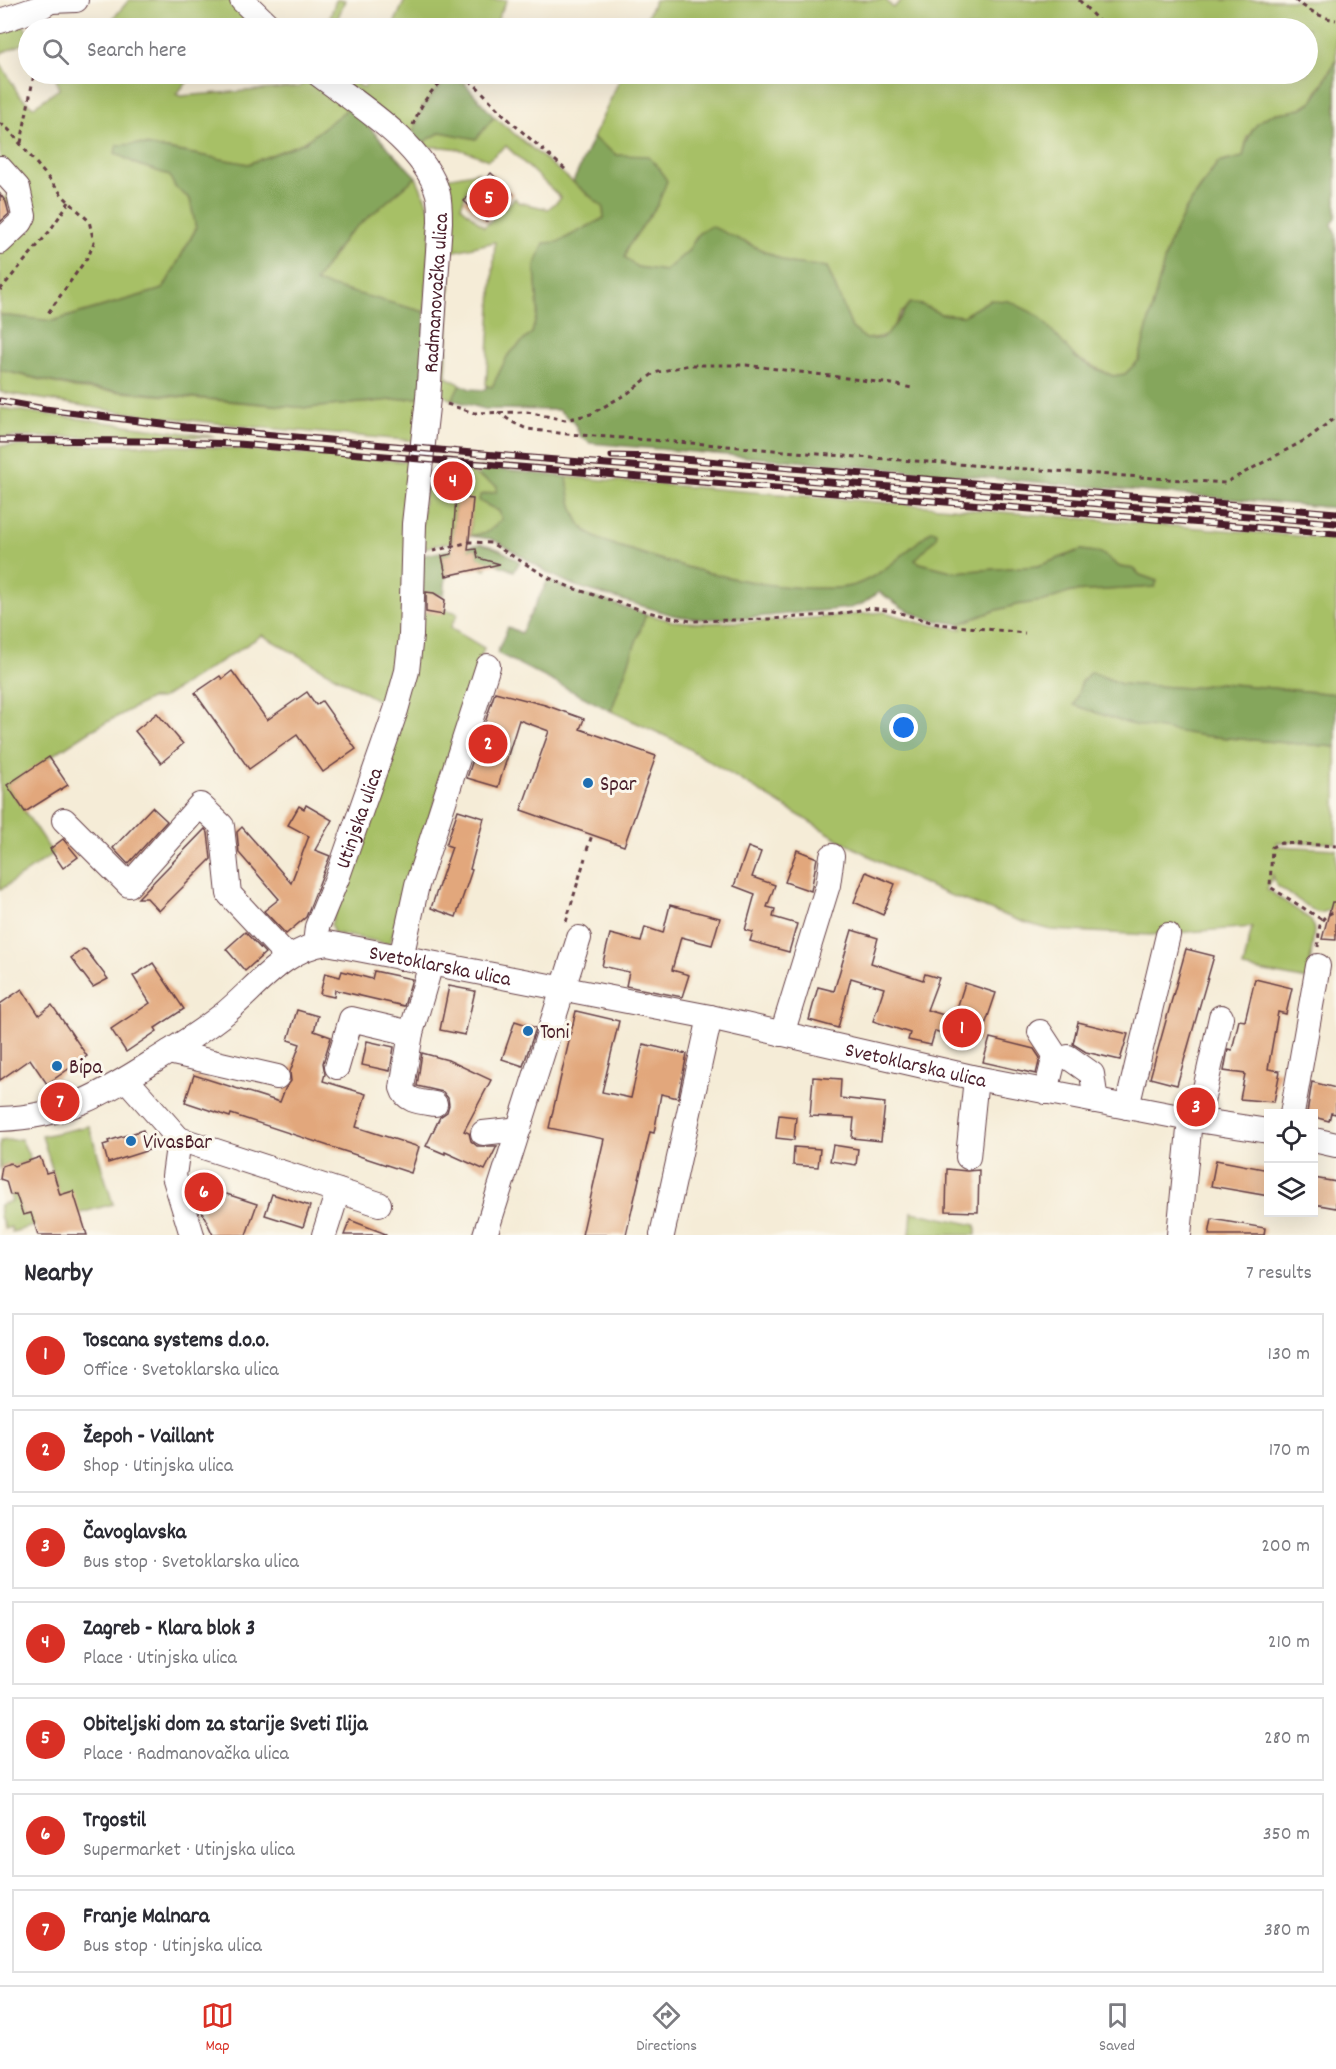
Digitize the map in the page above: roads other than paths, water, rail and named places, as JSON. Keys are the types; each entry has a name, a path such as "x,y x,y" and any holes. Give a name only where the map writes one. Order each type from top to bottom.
{"street":[{"path":"0,21 39,8 51,0 76,0"},
{"path":"242,0 261,18"},
{"name":"Radmanovačka ulica","path":"331,84 405,143 421,161 438,194 440,222 422,459"},
{"path":"0,168 18,188 24,216 21,222 0,242"},
{"name":"Utinjska ulica","path":"315,944 317,927 338,876 407,671 411,635 414,524 422,459"},
{"path":"401,958 417,885 488,666"},
{"path":"64,820 129,885 200,806 222,826 229,894 288,957"},
{"path":"782,1034 828,885 832,856"},
{"path":"485,1235 564,989 572,934"},
{"path":"1127,1107 1168,935"},
{"path":"0,1119 18,1119 52,1113 86,1102 169,1052 223,1014 288,957 315,944"},
{"name":"Svetoklarska ulica","path":"315,944 338,944 710,1017 976,1078 1194,1120 1264,1130"},
{"path":"432,964 411,1033 402,1088 404,1094 410,1099 435,1104"},
{"path":"1293,1109 1318,966"},
{"path":"662,1235 710,1017"},
{"path":"1179,1235 1194,1120 1221,1017"},
{"path":"337,1066 351,1019 411,1033"},
{"path":"1040,1032 1055,1055 1046,1092"},
{"path":"169,1052 277,1077"},
{"path":"1068,1057 1092,1074 1096,1101"},
{"path":"968,1157 976,1078"},
{"path":"126,1079 179,1139 380,1204"},
{"path":"483,1133 519,1129"},
{"path":"179,1139 174,1176 192,1235"},
{"path":"1318,1141 1336,1145"},
{"path":"324,1235 338,1191"}],"railway":[{"path":"0,401 185,427 483,454 1336,523"},
{"path":"0,440 238,444 1336,534"},
{"path":"612,456 658,457 1336,513"}],"place":[{"name":"Obiteljski dom za starije Sveti Ilija","path":"489,198"},
{"name":"Zagreb - Klara blok 3","path":"453,481"},
{"name":"Žepoh - Vaillant","path":"488,744"},
{"name":"Spar","path":"588,783"},
{"name":"Toscana systems d.o.o.","path":"962,1028"},
{"name":"Toni","path":"528,1031"},
{"name":"Bipa","path":"57,1066"},
{"name":"Franje Malnara","path":"60,1102"},
{"name":"Čavoglavska","path":"1196,1107"},
{"name":"VivasBar","path":"131,1141"},
{"name":"Trgostil","path":"204,1192"}]}
